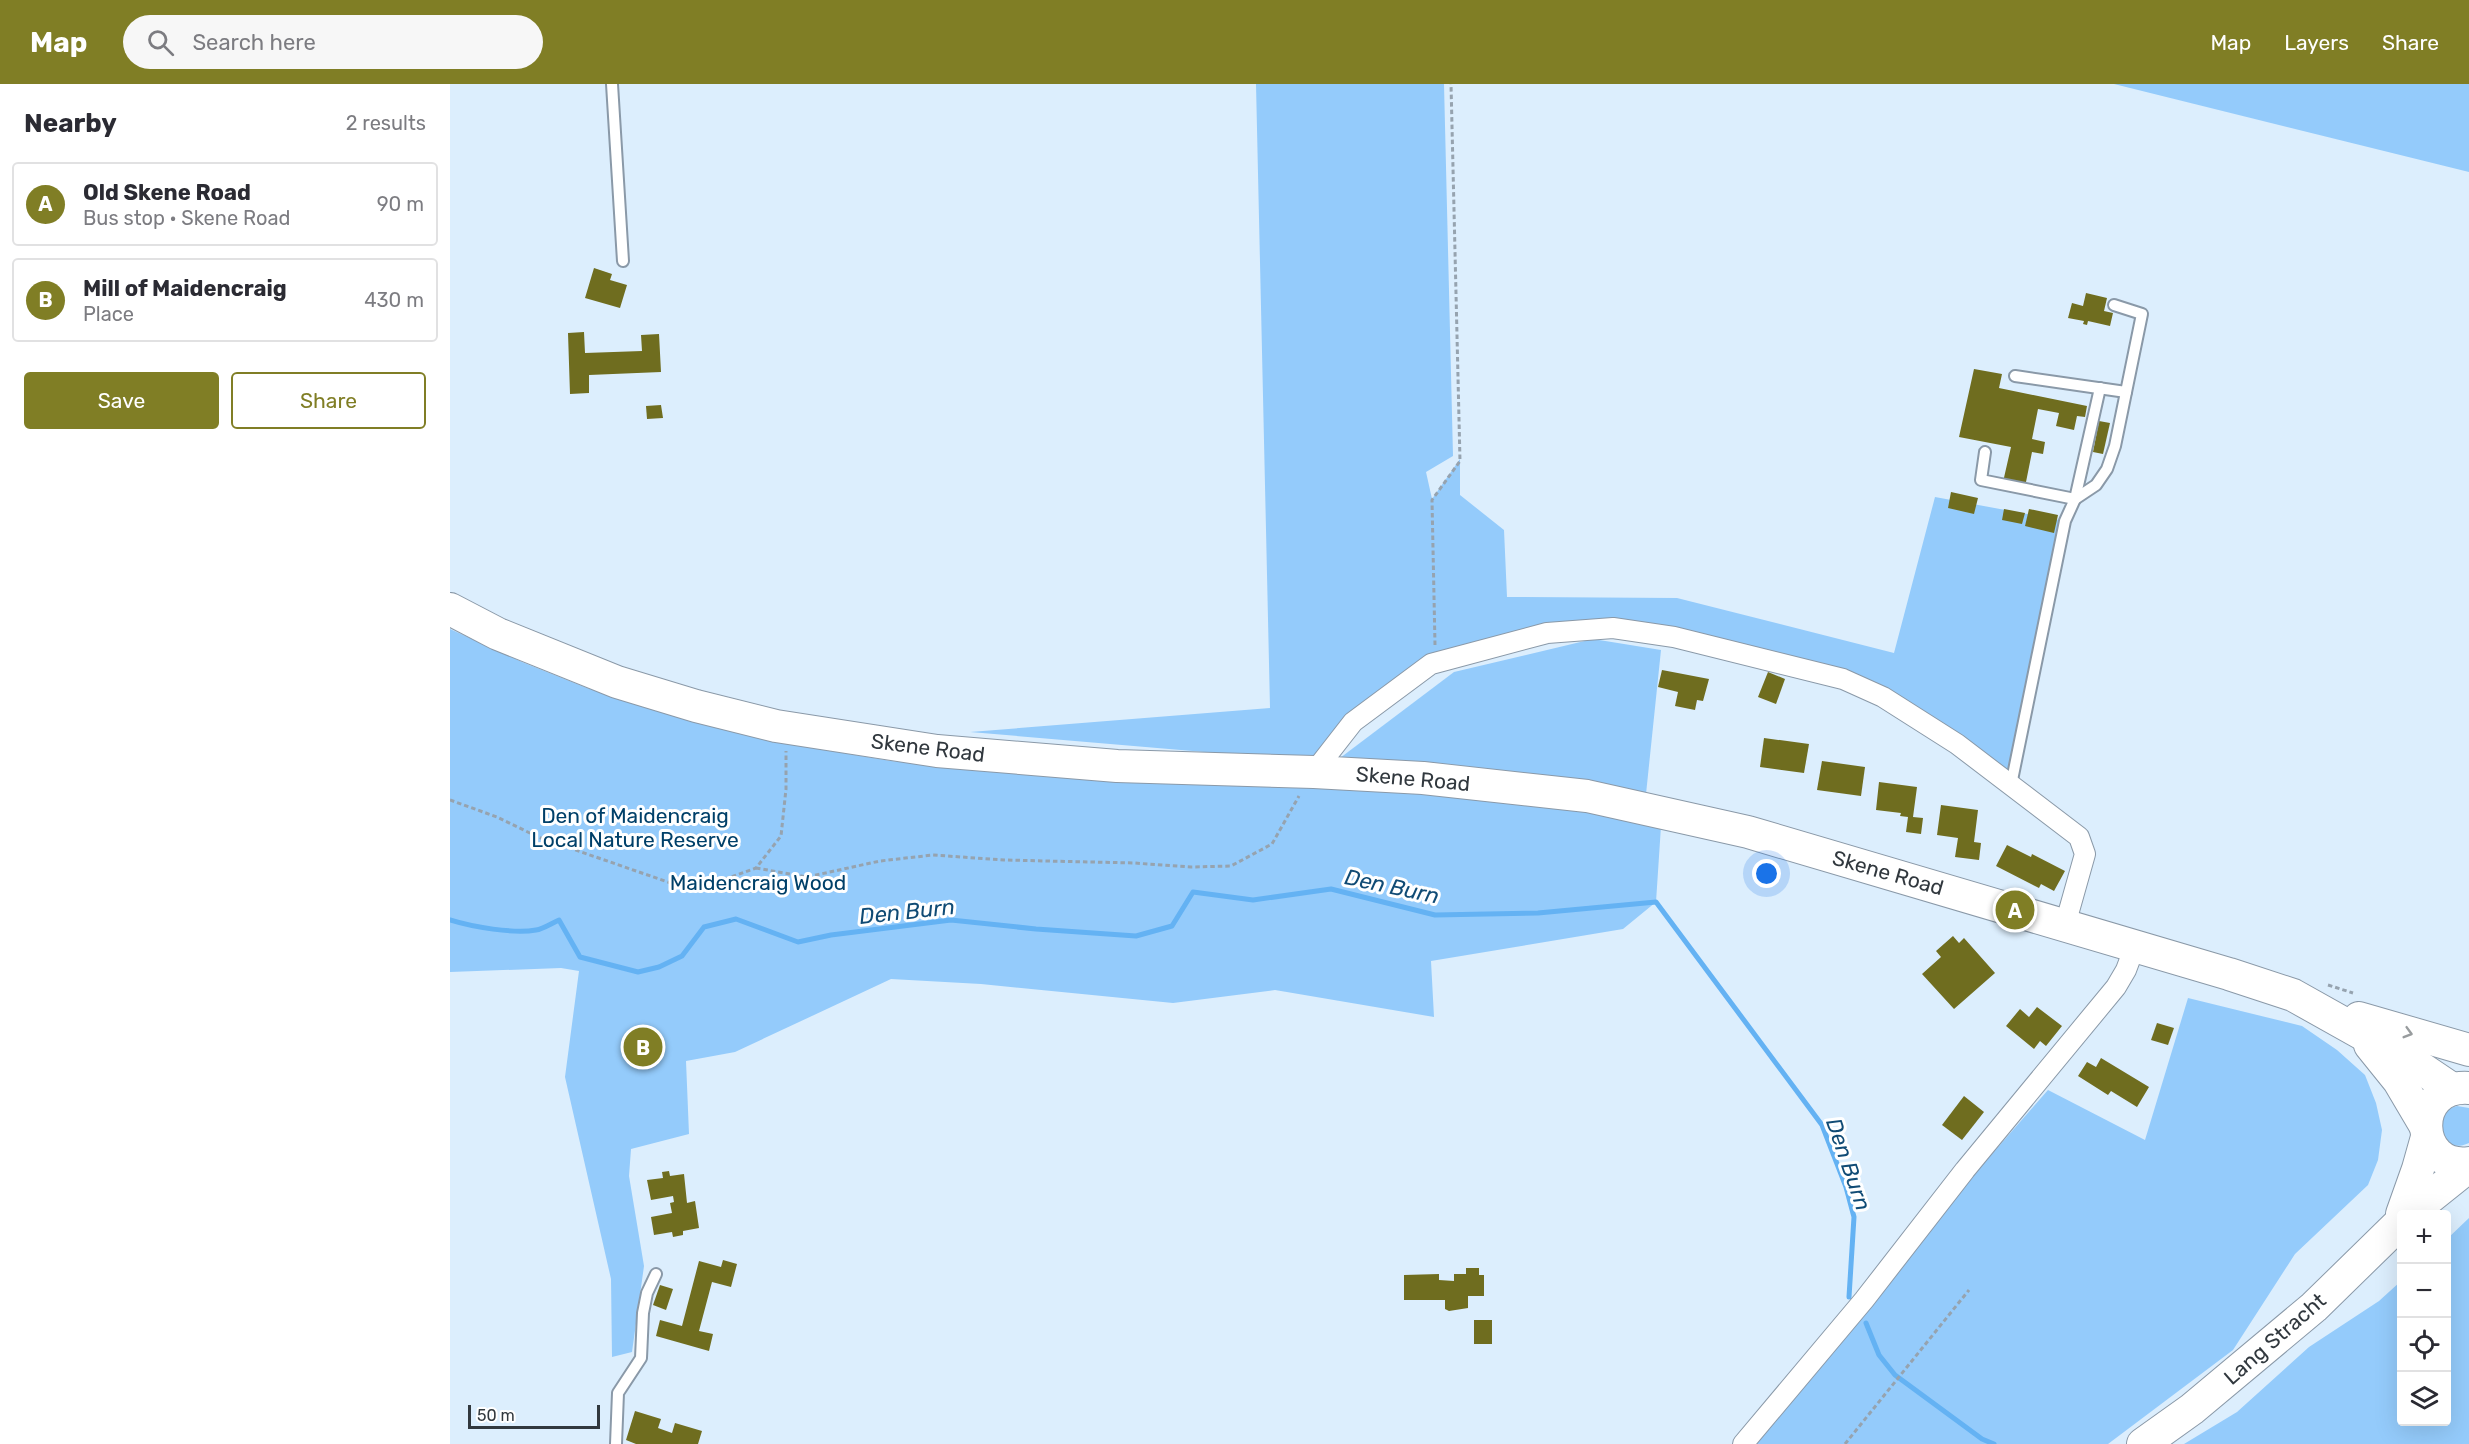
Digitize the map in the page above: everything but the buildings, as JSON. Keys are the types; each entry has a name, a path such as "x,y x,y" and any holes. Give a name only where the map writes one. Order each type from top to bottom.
{"main road":[{"name":"Skene Road","path":"450,609 498,634 617,682 776,726 937,751 1117,765 1307,784 1423,778 1587,796 1748,831 2293,995 2460,1089"},
{"path":"2293,995 2379,1024 2469,1050"},
{"name":"Skene Road","path":"2361,1035 2393,1074 2426,1131 2430,1145 2441,1157 2469,1165"},
{"name":"Lang Stracht","path":"2405,1210 2418,1169 2426,1131 2427,1113 2441,1095 2460,1089"},
{"name":"Lang Stracht","path":"2412,1210 2469,1165"},
{"name":"Lang Stracht","path":"2143,1444 2192,1409 2314,1307 2397,1223"}],"street":[{"path":"1307,784 1353,722 1436,662 1547,633 1613,628 1674,637 1843,679 1883,697 1957,744 2074,831 2085,854 2065,925"},
{"path":"1743,1444 1864,1300 1965,1170 2116,987 2126,970 2134,946"}],"lane":[{"path":"612,84 623,261"},
{"path":"1985,452 1981,480 2076,499 2096,485 2107,469 2115,446 2142,314 2114,305"},
{"path":"2015,376 2127,392"},
{"path":"2011,785 2065,521 2076,499 2100,388"},
{"path":"616,1444 618,1393 641,1358 643,1313 647,1293 656,1274"}],"path":[{"path":"1436,662 1432,500 1460,461 1452,84"},
{"path":"756,868 781,836 786,789 786,743"},
{"path":"450,801 497,817 538,837 688,889 756,868 807,877 880,861 933,855 1191,867 1231,866 1272,844 1307,784"},
{"path":"1845,1444 1908,1369 1969,1290"}],"green space":[{"path":"1256,84 1444,84 1453,456 1426,472 1432,499 1460,459 1460,495 1504,530 1507,597 1677,598 1894,653 1935,497 2065,521 2011,785 1883,697 1613,628 1436,662 1322,762 970,732 1270,708"},
{"path":"2114,84 2469,84 2469,172"},
{"name":"Maidencraig Wood","path":"450,629 522,662 587,688 682,717 773,741 891,761 1053,775 1349,787 1560,807 1661,826 1656,902 1623,929 1431,961 1434,1017 1275,990 1173,1003 981,984 891,979 735,1052 686,1061 689,1134 631,1149 629,1176 644,1266 632,1352 612,1357 611,1279 565,1077 579,971 561,968 450,972"},
{"path":"1593,639 1661,650 1646,794 1340,758 1454,672"},
{"path":"2188,998 2302,1026 2337,1050 2365,1075 2376,1103 2382,1130 2378,1160 2368,1185 2295,1254 2233,1350 2108,1444 1743,1444 1864,1300 2048,1090 2145,1140"},
{"path":"2457,1106 2469,1108 2469,1143 2455,1146 2450,1144 2444,1136 2441,1117"},
{"path":"2469,1218 2469,1444 2184,1444 2237,1412 2309,1347 2379,1301 2397,1285 2397,1426 2451,1426 2451,1235"}],"waterway":[{"name":"Den Burn","path":"450,920 481,927 516,931 539,929 559,920 580,957 638,972 659,967 682,956 704,927 736,919 798,942 831,935 951,920 1136,936 1172,926 1193,892 1253,900 1331,889 1435,915 1538,913 1656,902 1822,1125 1846,1187 1854,1217 1849,1297"},
{"name":"Den Burn","path":"1866,1323 1879,1355 1895,1375 1982,1439 1994,1444"}],"place":[{"name":"Old Skene Road","path":"2015,910"},
{"name":"Mill of Maidencraig","path":"643,1047"}],"park label":[{"name":"Den of Maidencraig Local Nature Reserve","path":"635,828"}]}
